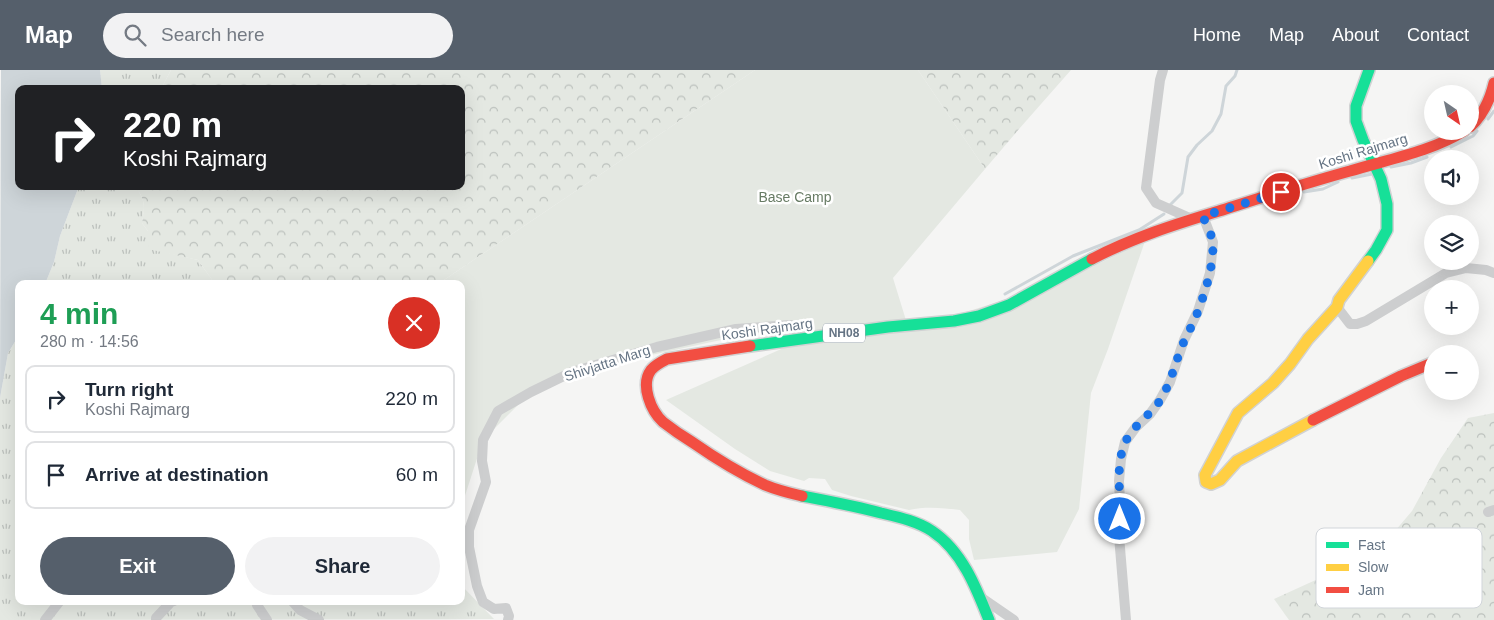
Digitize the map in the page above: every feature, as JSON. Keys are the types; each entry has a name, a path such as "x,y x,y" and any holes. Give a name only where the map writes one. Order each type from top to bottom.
{"main road":[{"path":"1369,70 1356,106 1356,121 1381,179 1387,204 1387,230 1376,250 1339,300 1337,307 1308,339 1273,383 1238,413 1205,475 1206,482 1211,484 1220,480 1237,461 1307,422 1424,366"},
{"path":"1479,117 1486,108 1494,83"},
{"name":"Koshi Rajmarg","path":"989,620 969,574 951,549 933,532 917,522 764,485 662,421 656,414 647,393 645,382 648,373 667,358 981,316 1016,301 1094,257 1154,232 1447,140"}],"street":[{"path":"1126,620 1119,536 1121,459 1125,442 1136,427 1150,414 1170,382 1184,340 1198,311 1210,273 1213,242 1198,218 1156,203 1146,188 1160,80 1163,70"},
{"path":"1337,307 1350,324 1357,324 1366,321 1446,273 1466,268 1486,270 1494,273"},
{"name":"Shivjatta Marg","path":"508,620 509,616 506,608 494,609 483,602 477,586 469,547 469,530 486,482 482,461 483,440 498,411 572,372 657,347 736,329 791,325 804,339"},
{"path":"980,596 1014,620"},
{"path":"45,620 57,605"},
{"path":"156,620 168,605"},
{"path":"257,605 267,620"},
{"path":"296,605 300,610 319,620"}],"green space":[{"path":"100,70 171,70 163,85 102,85"},
{"path":"171,70 755,70 444,280 212,280 198,260 148,249 148,231 142,223 144,203 137,190 465,190 465,85 163,85"},
{"name":"Base Camp","path":"755,70 918,70 985,169 893,278 909,330 1061,282 1145,241 1091,393 1079,509 1057,552 974,560 969,539 969,520 960,510 928,508 909,510 832,490 825,479 809,478 804,481 770,471 735,449 666,400 804,339 791,325 572,372 531,392 483,440 465,496 465,280 444,280"},
{"path":"918,70 1071,70 985,169"},
{"path":"77,190 137,190 144,203 142,223 148,231 148,248 198,260 212,280 47,280 54,262 60,236"},
{"path":"15,342 15,605 465,605 465,589 494,619 0,620 0,398 8,353"},
{"path":"1494,413 1494,620 1289,620 1274,599 1316,580 1316,608 1482,608 1482,528 1397,528 1412,511 1441,458 1468,418"}],"shaded area":[{"path":"1,70 100,70 102,85 15,85 15,190 77,190 60,236 54,262 47,280 15,280 15,342 8,353 0,398"}],"waterway":[{"path":"1170,205 1182,193 1188,157 1197,145 1212,131 1221,114 1226,86 1235,76 1237,70"},
{"path":"1488,119 1494,111"},
{"path":"1451,147 1465,140"},
{"path":"1391,167 1424,158"},
{"path":"1352,178 1372,174"},
{"path":"1304,192 1323,189 1338,182"},
{"path":"1005,294 1073,256 1139,230 1164,214"}],"traffic: fast":[{"path":"1368,261 1387,230 1387,204 1381,179 1356,121 1356,106 1369,70"},
{"path":"750,346 888,327 954,321 979,316 1009,305 1092,259"},
{"path":"802,496 901,518 932,531 943,539 960,559 979,595 989,620"}],"traffic: slow":[{"path":"1313,420 1237,461 1220,480 1211,484 1206,482 1205,475 1238,413 1273,383 1290,364 1308,339 1337,307 1339,300 1368,261"}],"traffic: jam":[{"path":"1479,117 1494,83"},
{"path":"1092,259 1123,244 1170,226 1301,185 1424,150 1447,140"},
{"path":"750,346 665,360 653,368 648,376 648,398 663,422 709,454 765,485 802,496"},
{"path":"1313,420 1424,366"}],"route":[{"path":"1120,519 1119,481 1125,442 1136,427 1150,414 1170,382 1184,340 1198,311 1210,273 1213,242 1203,216 1281,192"}]}
